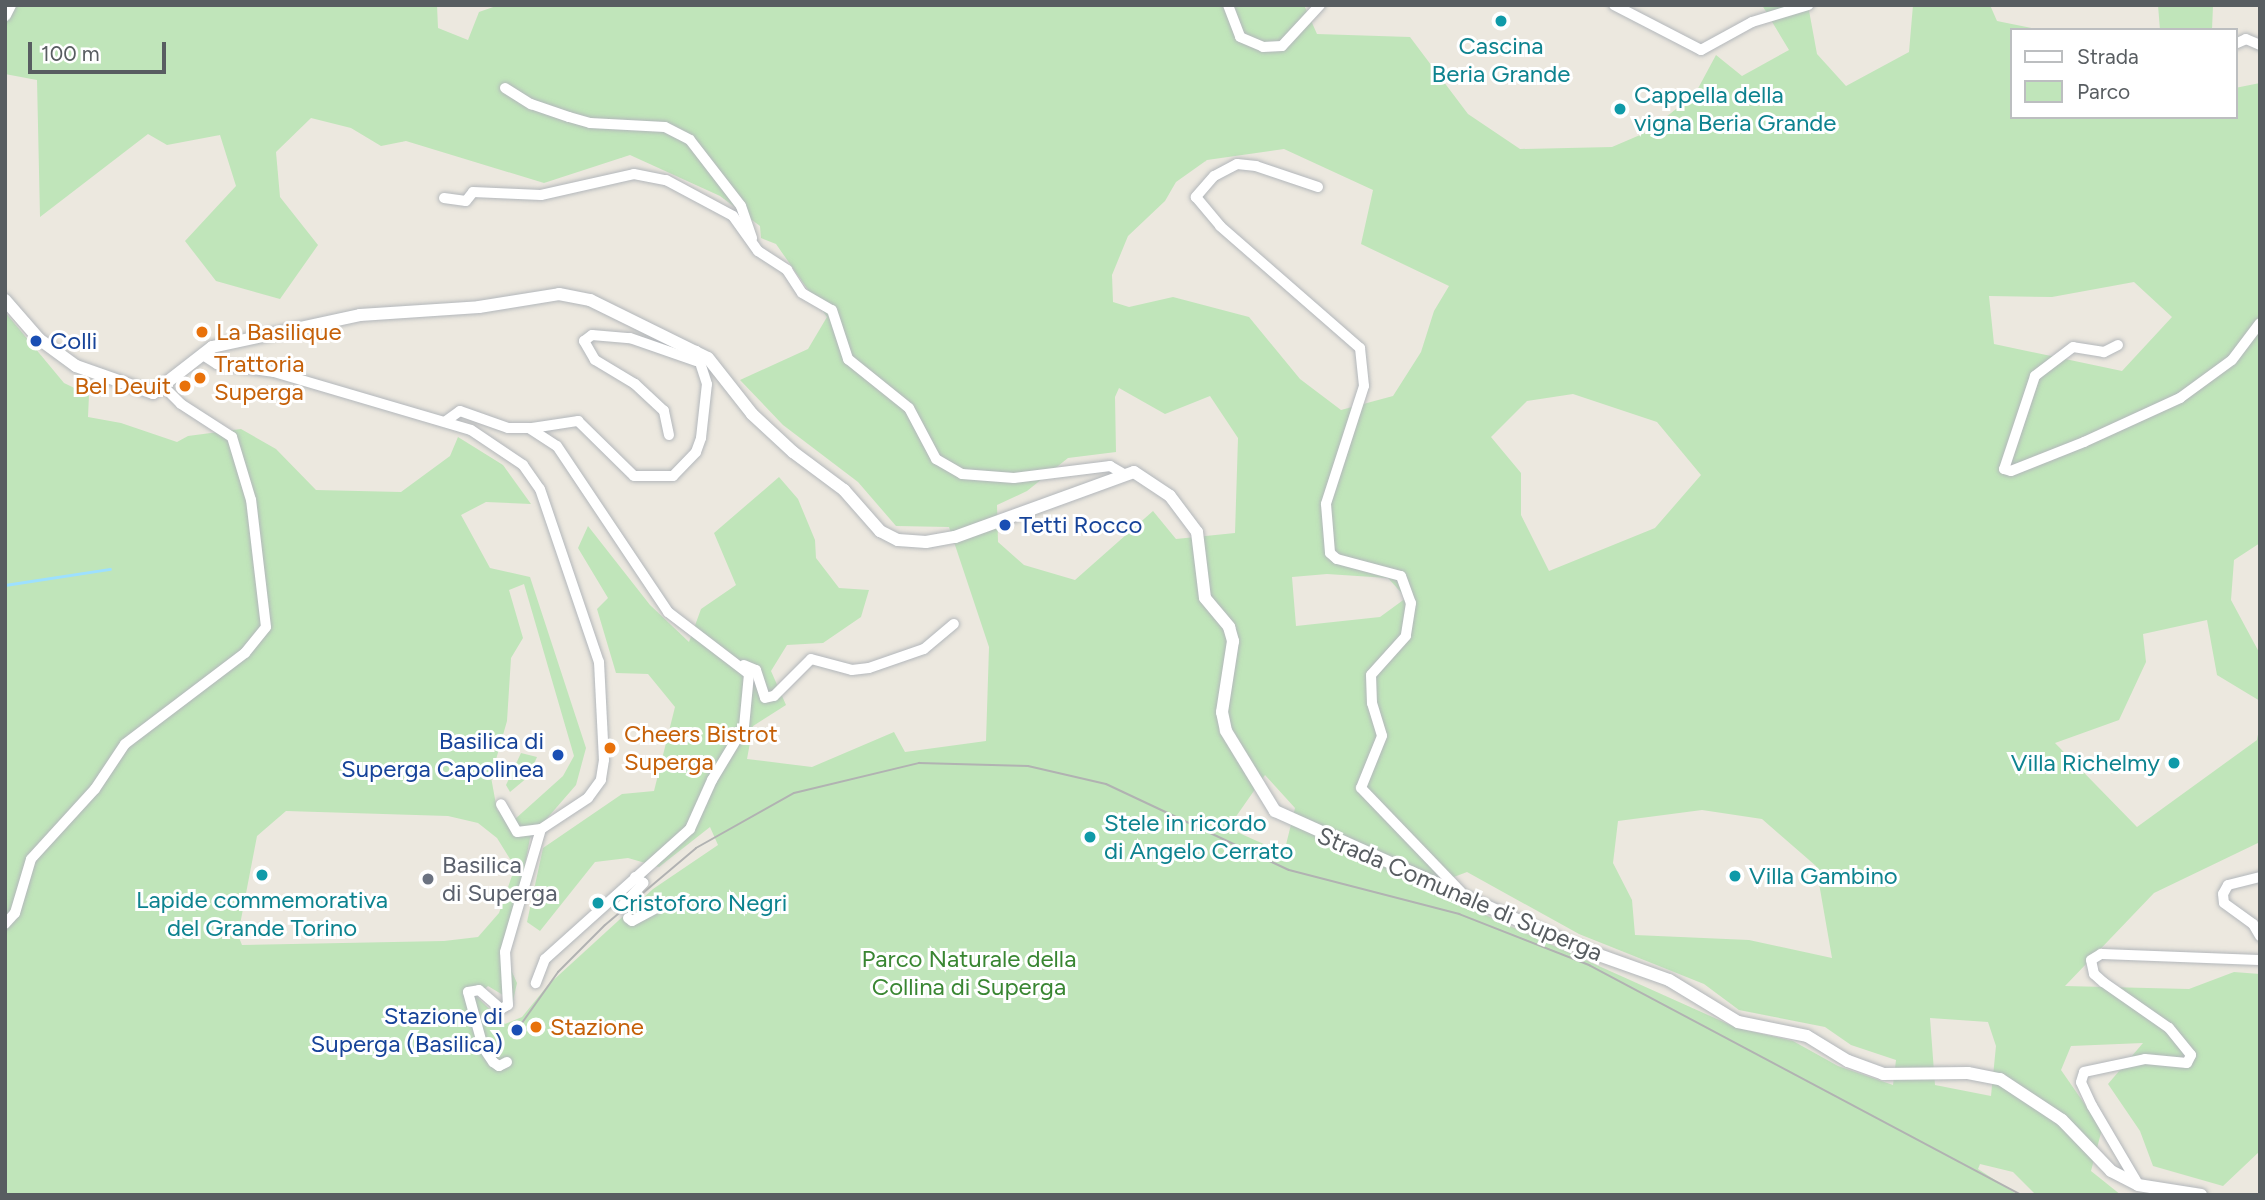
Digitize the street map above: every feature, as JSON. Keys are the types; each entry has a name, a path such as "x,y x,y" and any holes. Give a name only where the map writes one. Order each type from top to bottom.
{"street":[{"path":"5,15 10,5"},
{"path":"5,15 21,5"},
{"path":"1228,5 1240,37 1263,47 1282,46 1320,5"},
{"path":"1614,5 1701,50 1752,22 1808,5"},
{"path":"2237,43 2246,39 2260,45"},
{"path":"505,88 531,104 590,123 665,127 690,140 741,206 758,251"},
{"path":"1318,187 1256,166 1237,164 1214,176 1196,197 1220,226 1360,348 1364,386 1326,504 1330,553 1337,559 1401,576 1411,603 1406,636 1371,675 1372,703 1382,736 1362,776 1361,788 1466,897"},
{"path":"444,198 467,201 473,192 541,195 634,174 666,180 733,216 758,251 787,270 802,293 832,310 848,359 909,408 936,459 962,474 1014,478 1111,466 1122,473"},
{"path":"5,300 32,332 76,366 142,392 153,393 212,347 360,315 479,307 559,293 590,300 719,369 737,397 793,452 844,490 880,531 898,540 926,542 955,537 1122,473"},
{"path":"2118,345 2104,352 2073,347 2035,376 2004,469 2011,471 2084,442 2180,398 2232,360 2260,323"},
{"path":"669,435 664,411 635,384 594,360 583,341 592,335 631,338 696,356"},
{"path":"203,355 217,364 274,372 446,421 492,441 523,465 540,489 599,662 605,716 601,780 580,805 541,829 523,833 513,830 501,804"},
{"path":"446,421 460,411 508,428 578,421 634,476 673,476 696,452 701,438 707,384 696,356"},
{"path":"5,925 15,913 31,859 95,789 125,744 245,653 266,627 251,500 232,437 181,404 163,386"},
{"path":"529,428 557,446 668,612 693,635 756,670 765,698 774,696 811,659 852,670 869,668 924,649 954,624"},
{"name":"Strada Comunale di Superga","path":"1122,473 1134,472 1156,483 1197,532 1205,598 1229,627 1233,641 1222,712 1226,731 1275,811 1293,823 1582,949 1669,979 1738,1022 1807,1036 1873,1071 1968,1073 2007,1082 2062,1120 2111,1171 2138,1185 2201,1195"},
{"path":"536,983 545,960 690,829 712,780 744,727 750,693 744,665"},
{"path":"507,1062 499,1066 483,1047 468,992 479,990 501,1009 508,1005 505,951 541,829"},
{"path":"621,907 643,883 635,877"},
{"path":"2260,877 2234,882 2223,894 2224,903 2253,924 2260,936"},
{"path":"628,918 632,921 656,908"},
{"path":"2138,1185 2092,1106 2081,1082 2084,1072 2145,1059 2187,1063 2191,1055 2169,1028 2094,974 2091,960 2101,954 2260,960"}],"green space":[{"name":"Parco Naturale della Collina di Superga","path":"5,5 437,5 438,28 468,40 479,12 499,5 1304,5 1317,34 1410,37 1468,114 1520,149 1612,147 1647,132 1695,94 1716,55 1742,76 1789,50 1762,5 1808,5 1817,54 1846,86 1909,52 1913,5 1990,5 1997,21 2031,28 2010,28 2010,119 2237,119 2237,88 2260,83 2260,543 2234,560 2231,600 2260,654 2260,701 2217,675 2207,620 2143,634 2146,662 2119,720 2055,743 2137,827 2257,740 2260,723 2260,842 2154,893 2065,986 2189,989 2234,972 2260,974 2260,1151 2223,1186 2153,1166 2140,1131 2108,1084 2143,1043 2071,1046 2061,1070 2102,1129 2091,1171 2121,1195 2036,1195 2013,1172 1980,1164 1978,1169 2018,1195 5,1195 5,312 64,383 89,395 88,417 121,423 177,442 188,436 241,429 276,449 316,490 401,492 450,456 458,437 503,465 531,504 486,502 461,515 490,568 530,577 586,748 576,785 530,838 507,961 517,983 513,1001 488,986 476,996 505,1024 522,1017 548,985 653,889 718,845 710,827 659,867 628,858 595,862 540,931 527,922 543,848 622,794 654,791 675,707 648,674 616,673 597,609 608,598 578,548 588,526 650,605 689,642 701,609 736,585 714,533 779,477 798,499 815,540 816,558 839,588 869,590 861,617 823,643 787,645 771,671 786,705 753,726 747,759 812,767 894,732 905,752 986,741 989,647 949,527 896,526 858,482 783,425 740,380 808,349 827,317 776,244 761,238 760,226 720,196 630,155 544,183 406,141 381,146 351,128 311,118 276,152 280,197 318,245 280,299 216,281 185,241 236,186 220,135 167,145 148,134 40,217 37,80 5,74","holes":["1284,149 1373,190 1361,244 1449,286 1434,311 1421,352 1393,396 1341,410 1300,379 1249,317 1173,297 1129,307 1113,302 1112,275 1128,236 1165,201 1176,182 1207,160","2134,282 2172,317 2122,371 1994,344 1989,296 2052,297","1119,388 1165,414 1210,396 1238,438 1235,533 1176,539 1153,511 1075,580 1024,565 998,542 997,505 1027,491 1068,458 1116,452 1115,397","1573,394 1657,422 1701,475 1655,528 1549,571 1521,515 1521,473 1491,437 1527,401","1327,574 1388,578 1406,598 1380,617 1296,626 1292,577","524,584 574,756 563,776 514,820 497,810 491,777 507,721 511,658 523,638 509,590","1265,775 1295,808 1284,853 1228,828","1702,810 1762,819 1816,866 1832,958 1749,940 1635,935 1632,900 1613,863 1618,821","286,811 448,816 478,823 497,838 515,867 499,913 478,937 444,941 242,945 238,935 257,836","1467,872 1579,934 1704,984 1739,1010 1825,1027 1851,1045 1896,1060 1893,1085 1838,1066 1793,1041 1737,1028 1425,888","1930,1018 1988,1022 1996,1046 1991,1096 1935,1085"]},
{"path":"2158,5 2213,5 2212,28 2160,28"},
{"path":"521,753 537,757 528,777 510,792 506,785"}],"waterway":[{"path":"5,585 110,569"}],"tram line":[{"path":"512,1037 558,972 605,925 696,848 794,793 919,763 1028,766 1106,784 1289,870 1459,914 1589,965 2021,1195"}],"place":[{"name":"Cascina Beria Grande","path":"1501,21"},
{"name":"Cappella della vigna Beria Grande","path":"1620,109"},
{"name":"La Basilique","path":"202,332"},
{"name":"Colli","path":"36,341"},
{"name":"Trattoria Superga","path":"200,378"},
{"name":"Bel Deuit","path":"185,386"},
{"name":"Tetti Rocco","path":"1005,525"},
{"name":"Cheers Bistrot Superga","path":"610,748"},
{"name":"Basilica di Superga Capolinea","path":"558,755"},
{"name":"Villa Richelmy","path":"2174,763"},
{"name":"Stele in ricordo di Angelo Cerrato","path":"1090,837"},
{"name":"Lapide commemorativa del Grande Torino","path":"262,875"},
{"name":"Villa Gambino","path":"1735,876"},
{"name":"Basilica di Superga","path":"428,879"},
{"name":"Cristoforo Negri","path":"598,903"},
{"name":"Stazione","path":"536,1027"},
{"name":"Stazione di Superga (Basilica)","path":"517,1030"}]}
